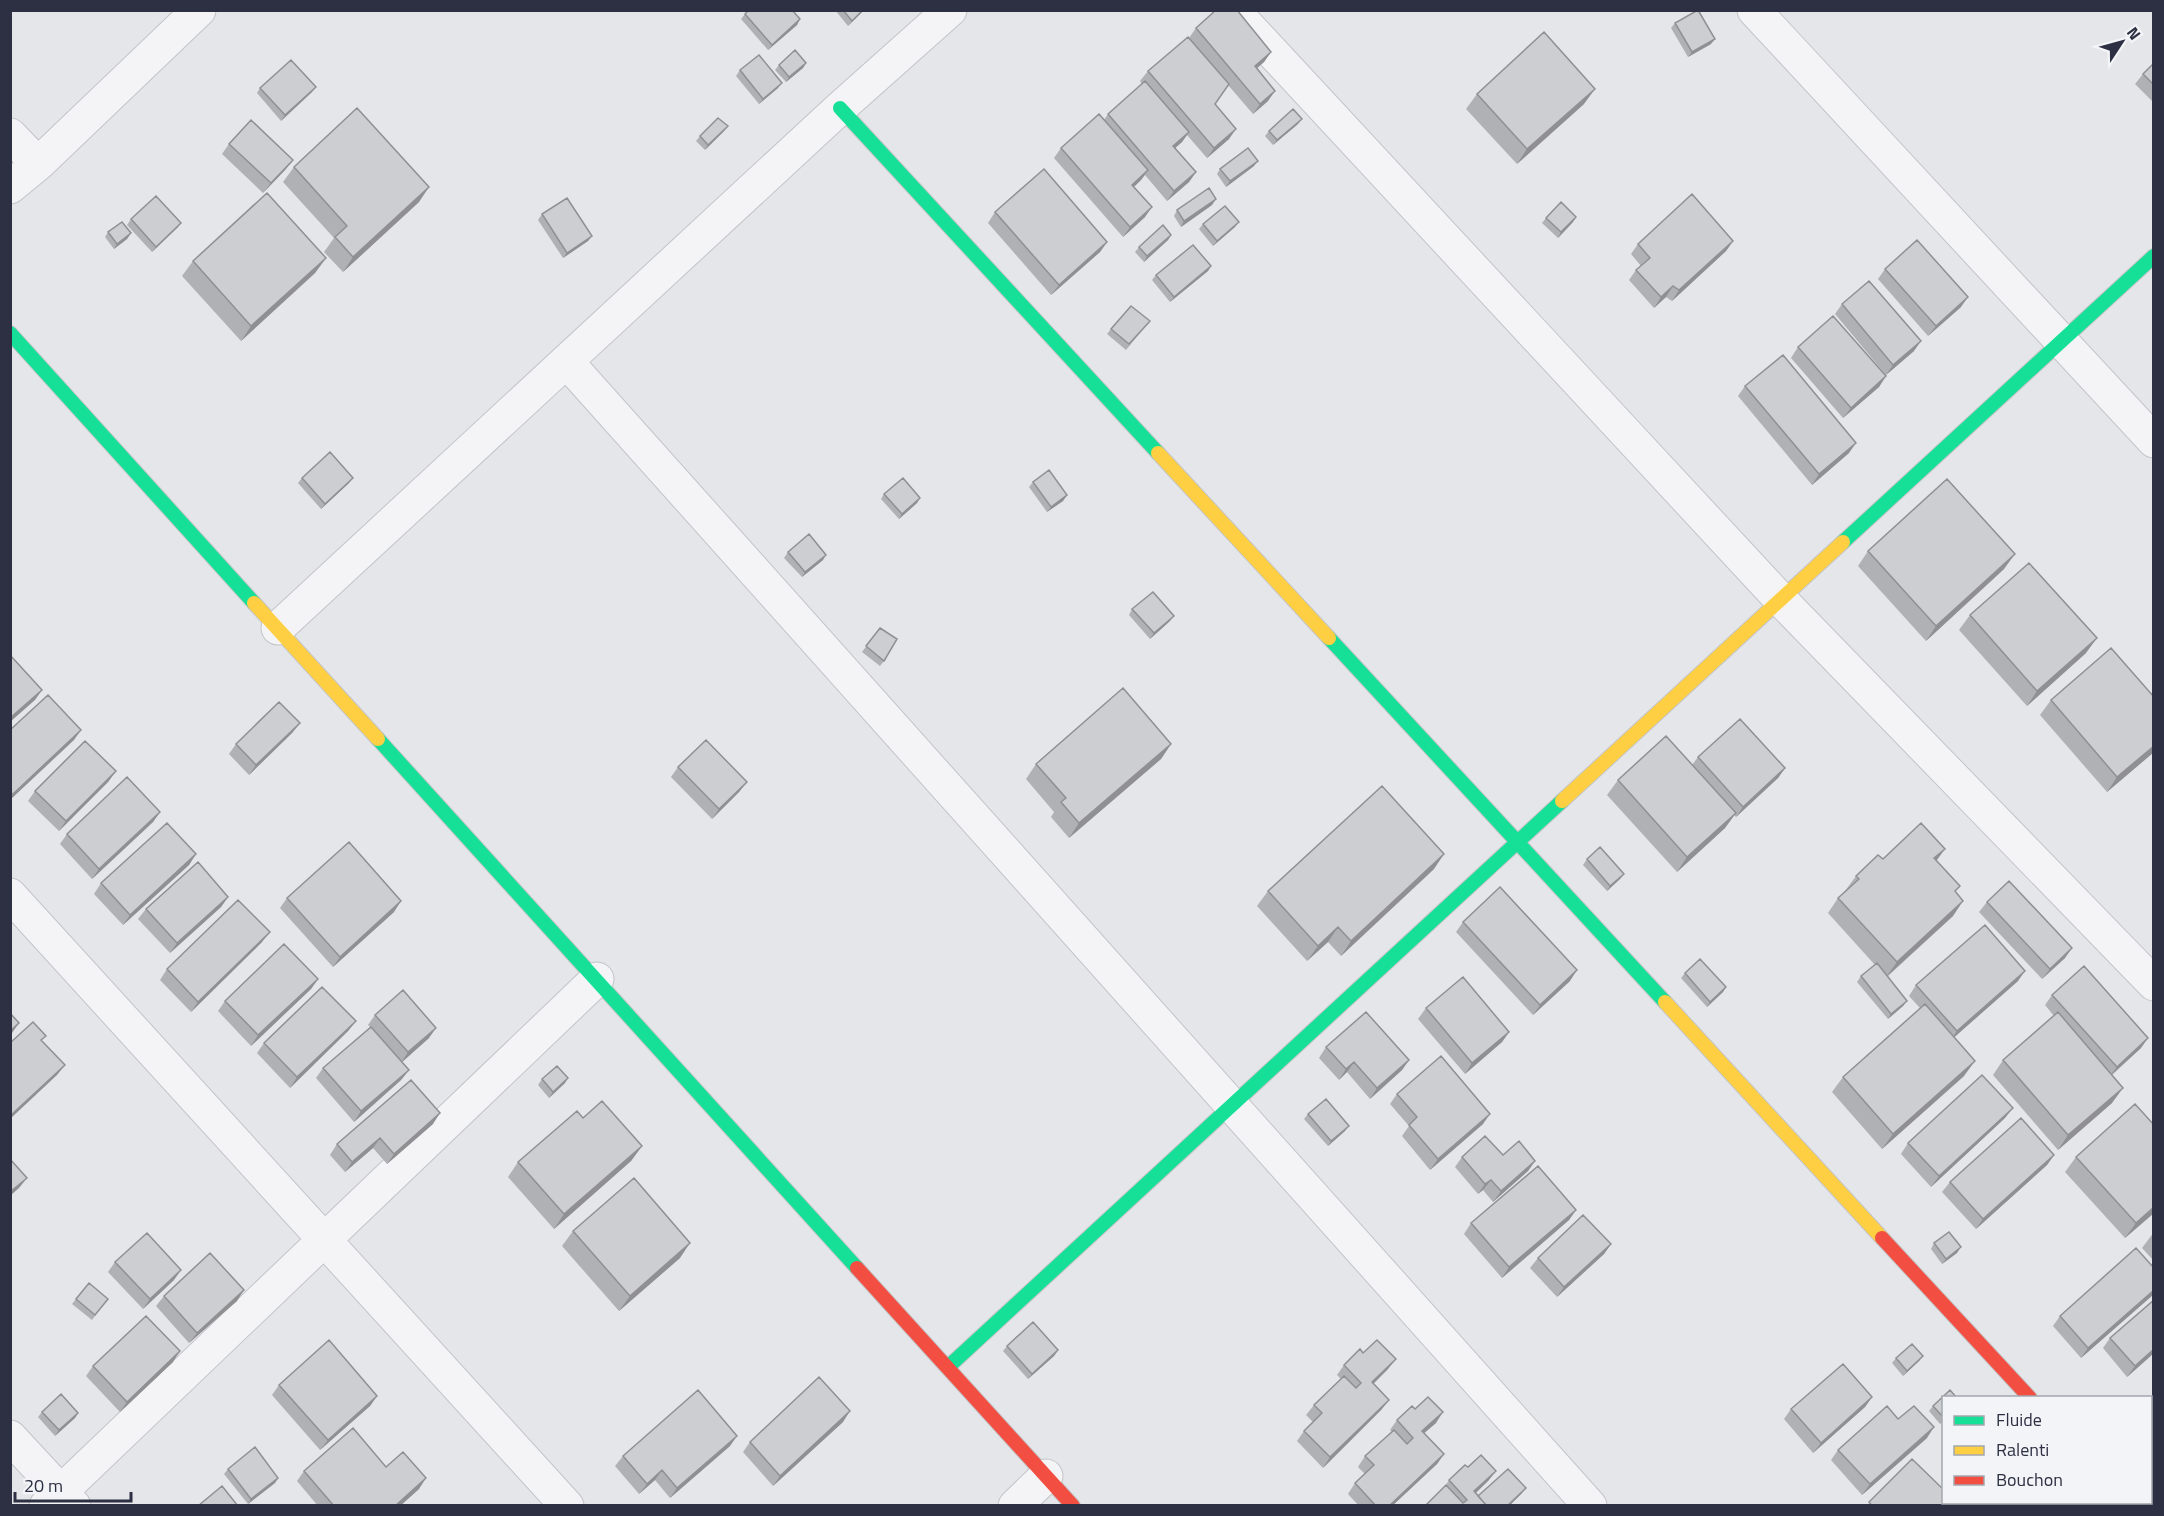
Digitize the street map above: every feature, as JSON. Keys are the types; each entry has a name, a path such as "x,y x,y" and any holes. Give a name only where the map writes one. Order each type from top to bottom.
{"street":[{"path":"10,187 38,164 199,10"},
{"path":"278,628 840,108 950,10"},
{"path":"1233,10 1780,599 2154,984"},
{"path":"1754,10 2154,441"},
{"path":"840,108 2028,1396"},
{"path":"10,135 38,164"},
{"path":"948,1367 1516,841 2154,256"},
{"path":"10,333 1073,1506"},
{"path":"567,362 1590,1506"},
{"path":"10,895 567,1506"},
{"path":"10,1437 60,1501 325,1240 597,979"},
{"path":"1015,1506 1046,1476"}],"building":[{"path":"749,10 792,10 800,19 772,45 745,14"},
{"path":"843,10 863,10 852,21"},
{"path":"1216,10 1237,10 1271,52 1255,66 1275,91 1260,104 1196,28"},
{"path":"1698,10 1715,39 1692,52 1675,23"},
{"path":"1544,32 1595,89 1527,149 1477,94"},
{"path":"1188,37 1229,84 1215,104 1236,129 1214,148 1148,71"},
{"path":"795,50 806,63 789,77 779,65"},
{"path":"759,55 782,83 763,99 740,70"},
{"path":"291,60 316,87 285,115 260,88"},
{"path":"2154,63 2154,85 2143,74"},
{"path":"1145,81 1189,132 1173,146 1196,172 1174,191 1108,114"},
{"path":"357,108 429,187 353,257 335,237 347,226 294,167"},
{"path":"1293,109 1302,119 1277,140 1269,131"},
{"path":"1099,114 1148,170 1132,185 1152,207 1130,227 1061,148"},
{"path":"718,118 728,126 708,145 700,136"},
{"path":"251,120 293,160 271,183 229,144"},
{"path":"1248,148 1258,161 1230,181 1220,169"},
{"path":"1044,169 1107,242 1059,285 995,212"},
{"path":"1209,188 1216,199 1184,221 1177,210"},
{"path":"267,193 326,258 251,326 193,261"},
{"path":"1692,194 1733,241 1679,290 1673,286 1661,297 1636,270 1650,258 1638,244"},
{"path":"156,196 181,223 156,247 131,219"},
{"path":"567,198 592,236 567,253 542,214"},
{"path":"1561,202 1576,217 1561,232 1546,218"},
{"path":"1225,206 1239,222 1217,241 1203,224"},
{"path":"122,222 131,233 117,244 108,232"},
{"path":"1163,225 1171,235 1147,256 1139,247"},
{"path":"1917,240 1968,297 1936,326 1885,269"},
{"path":"1193,245 1211,266 1174,297 1156,275"},
{"path":"1869,281 1921,341 1893,365 1842,304"},
{"path":"1131,306 1150,321 1129,344 1111,329"},
{"path":"1833,316 1886,376 1851,408 1798,347"},
{"path":"1783,355 1856,443 1819,474 1745,386"},
{"path":"330,452 353,478 325,504 302,478"},
{"path":"1049,470 1067,495 1051,507 1033,482"},
{"path":"903,478 920,498 902,514 884,494"},
{"path":"1947,479 2015,554 1936,626 1868,551"},
{"path":"809,534 826,555 805,572 788,552"},
{"path":"2029,563 2097,638 2037,691 1970,615"},
{"path":"1153,592 1174,616 1154,633 1132,609"},
{"path":"880,628 897,639 884,661 866,646"},
{"path":"2111,648 2154,697 2154,746 2117,777 2051,700"},
{"path":"10,655 42,690 10,718"},
{"path":"1123,688 1171,744 1079,823 1061,802 1066,798 1036,764"},
{"path":"48,695 81,730 13,794 10,792 10,730"},
{"path":"279,702 300,723 256,765 236,744"},
{"path":"1740,719 1785,768 1743,807 1698,757"},
{"path":"1666,736 1736,813 1687,857 1618,780"},
{"path":"706,740 747,782 719,809 678,767"},
{"path":"85,741 116,771 66,821 35,791"},
{"path":"127,777 160,812 99,869 67,834"},
{"path":"1382,786 1444,854 1351,941 1338,927 1318,946 1268,891"},
{"path":"167,823 196,854 130,915 101,883"},
{"path":"1921,823 1945,849 1934,858 1960,886 1955,891 1963,901 1897,962 1838,898 1859,879 1856,876 1878,855 1883,859"},
{"path":"349,842 401,901 340,957 287,898"},
{"path":"1600,847 1624,874 1610,886 1587,859"},
{"path":"198,862 228,897 177,943 146,909"},
{"path":"2009,881 2072,948 2050,969 1987,902"},
{"path":"1500,887 1577,970 1540,1005 1463,922"},
{"path":"238,900 270,932 198,1002 167,969"},
{"path":"1985,925 2025,971 1957,1031 1916,985"},
{"path":"284,944 318,979 258,1035 225,1001"},
{"path":"1700,959 1726,987 1710,1002 1685,973"},
{"path":"1877,963 1907,1001 1891,1014 1861,976"},
{"path":"2084,966 2148,1038 2117,1067 2052,995"},
{"path":"1463,977 1509,1032 1472,1063 1426,1008"},
{"path":"322,987 356,1021 297,1077 264,1043"},
{"path":"403,990 436,1028 408,1052 375,1015"},
{"path":"1925,1004 1975,1061 1893,1134 1843,1077"},
{"path":"1366,1012 1409,1060 1377,1088 1354,1062 1346,1069 1326,1047"},
{"path":"2058,1012 2123,1088 2068,1135 2003,1060"},
{"path":"10,1013 19,1023 10,1031"},
{"path":"33,1022 46,1036 41,1040 65,1065 10,1116 10,1043"},
{"path":"371,1027 409,1070 361,1111 323,1068"},
{"path":"1441,1056 1490,1114 1438,1159 1409,1125 1417,1117 1397,1094"},
{"path":"557,1066 568,1078 553,1092 542,1079"},
{"path":"1982,1075 2013,1108 1939,1176 1908,1143"},
{"path":"411,1080 440,1113 394,1154 380,1138 352,1162 337,1144"},
{"path":"1326,1099 1349,1126 1331,1141 1308,1114"},
{"path":"602,1101 642,1146 564,1214 518,1162 577,1111 583,1118"},
{"path":"2135,1104 2154,1125 2154,1207 2136,1223 2076,1157"},
{"path":"2021,1118 2054,1155 1983,1219 1950,1182"},
{"path":"1485,1136 1503,1155 1519,1141 1535,1161 1501,1191 1491,1180 1485,1184 1462,1157"},
{"path":"10,1159 27,1178 10,1192"},
{"path":"1538,1166 1576,1210 1509,1267 1471,1223"},
{"path":"634,1178 690,1243 630,1296 573,1231"},
{"path":"1583,1215 1611,1244 1564,1287 1538,1258"},
{"path":"1949,1232 1961,1247 1946,1259 1934,1243"},
{"path":"147,1233 181,1270 150,1299 115,1262"},
{"path":"2136,1248 2154,1268 2154,1290 2088,1348 2060,1316"},
{"path":"210,1253 244,1290 197,1333 164,1296"},
{"path":"89,1283 108,1299 95,1315 76,1299"},
{"path":"2154,1300 2154,1349 2135,1366 2110,1338"},
{"path":"146,1316 180,1351 127,1402 93,1366"},
{"path":"1033,1322 1058,1350 1032,1374 1007,1346"},
{"path":"329,1340 377,1396 328,1440 279,1385"},
{"path":"1377,1340 1396,1359 1372,1382 1389,1400 1330,1457 1304,1431 1322,1413 1314,1405 1344,1376 1356,1388 1361,1383 1344,1365 1360,1349 1363,1353"},
{"path":"1912,1344 1923,1356 1907,1371 1896,1358"},
{"path":"1843,1364 1872,1397 1821,1443 1791,1409"},
{"path":"819,1377 850,1411 780,1476 750,1442"},
{"path":"698,1390 737,1436 677,1488 662,1470 647,1484 623,1456"},
{"path":"1950,1390 1955,1396 1944,1396"},
{"path":"61,1394 78,1413 59,1430 42,1412"},
{"path":"2154,1395 2154,1468 2152,1465 2152,1397"},
{"path":"1428,1397 1443,1412 1422,1431 1444,1454 1389,1506 1376,1506 1355,1483 1374,1465 1365,1456 1394,1430 1407,1444 1413,1438 1397,1420 1412,1406 1415,1409"},
{"path":"1942,1398 1942,1416 1933,1406"},
{"path":"1887,1406 1898,1419 1914,1406 1934,1427 1870,1484 1838,1450"},
{"path":"353,1428 386,1467 403,1452 426,1478 395,1506 334,1506 304,1471"},
{"path":"255,1447 278,1478 251,1499 228,1469"},
{"path":"1481,1455 1496,1471 1474,1491 1487,1506 1425,1506 1446,1485 1463,1503 1467,1500 1449,1480 1465,1465 1468,1467"},
{"path":"1912,1459 1942,1488 1942,1504 1959,1506 1872,1506 1869,1502"},
{"path":"1508,1469 1526,1488 1507,1506 1487,1506 1478,1496"},
{"path":"222,1486 238,1506 198,1506"}],"traffic: fast":[{"path":"840,108 1158,453"},
{"path":"1843,542 2154,256"},
{"path":"10,333 254,603"},
{"path":"1329,638 1665,1002"},
{"path":"378,739 857,1268"},
{"path":"948,1367 1562,801"}],"traffic: slow":[{"path":"1158,453 1329,638"},
{"path":"1562,801 1843,542"},
{"path":"254,603 378,739"},
{"path":"1665,1002 1882,1238"}],"traffic: jam":[{"path":"1882,1238 2028,1396"},
{"path":"857,1268 1073,1506"}]}
